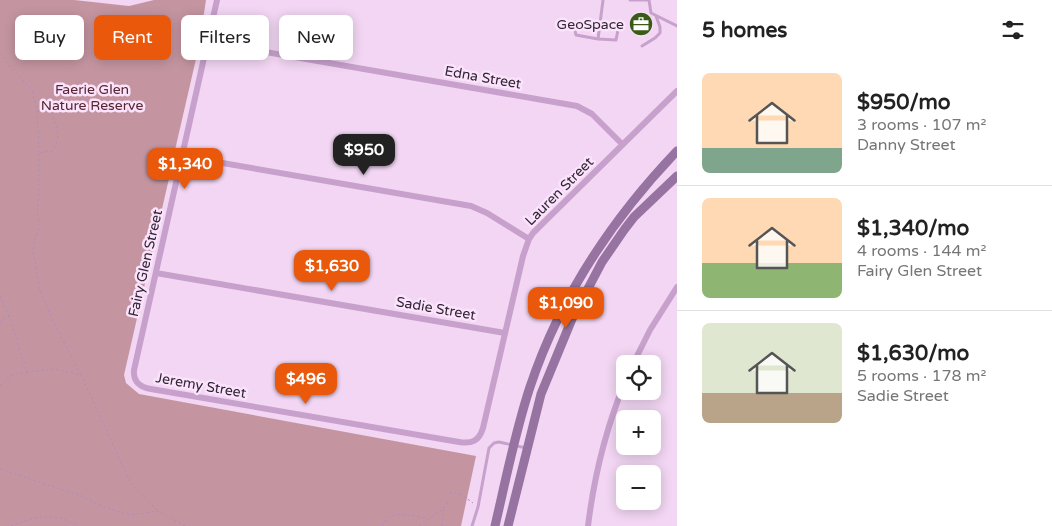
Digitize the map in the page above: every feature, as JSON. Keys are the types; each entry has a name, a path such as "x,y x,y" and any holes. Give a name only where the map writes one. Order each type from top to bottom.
{"main road":[{"path":"495,526 514,445 537,369 556,322 595,253 621,215 651,178 677,151"},
{"path":"508,526 540,400 551,367 572,319 608,253 624,230 677,176"}],"street":[{"name":"Fairy Glen Street","path":"214,15 217,0"},
{"name":"Edna Street","path":"269,53 577,106 592,114 622,144"},
{"name":"Fairy Glen Street","path":"138,384 134,378 134,370 204,60"},
{"name":"Lauren Street","path":"467,443 477,440 481,432 523,256 529,239 677,91"},
{"path":"182,156 471,206 487,213 529,239"},
{"name":"Sadie Street","path":"156,273 505,333"},
{"path":"638,355 650,330 677,286"},
{"name":"Jeremy Street","path":"138,384 151,389 467,443"},
{"path":"588,526 601,454 619,400"}],"lane":[{"path":"598,39 603,0"},
{"path":"630,0 648,0 651,13 677,26"},
{"path":"642,46 660,33 656,16"},
{"path":"576,22 576,35 616,40 618,30"},
{"path":"472,526 478,507 489,448 498,442 527,448"}],"path":[{"path":"0,53 32,90 37,111 39,153 37,213 40,224 33,248 40,291 54,323 82,375 132,484 158,510 185,526"},
{"path":"37,111 50,112 58,132 57,143 52,150 39,153"},
{"path":"0,296 9,316 27,372"},
{"path":"0,323 9,316"},
{"path":"0,386 12,374 55,369 82,375"},
{"path":"0,469 82,496 106,508 131,514 158,510"},
{"path":"450,493 457,493 478,507"},
{"path":"418,526 444,508 449,500"},
{"path":"442,526 444,508"},
{"path":"382,526 389,517 396,515 416,515 427,519"},
{"path":"10,526 37,518 58,517 77,526"}],"green space":[{"name":"Faerie Glen Nature Reserve","path":"0,0 74,0 129,6 154,0 206,0 204,15 181,15 181,60 196,60 175,150 170,159 173,161 124,375 126,383 139,394 476,456 461,526 0,526"}],"place":[{"name":"GeoSpace","path":"641,24"}]}
